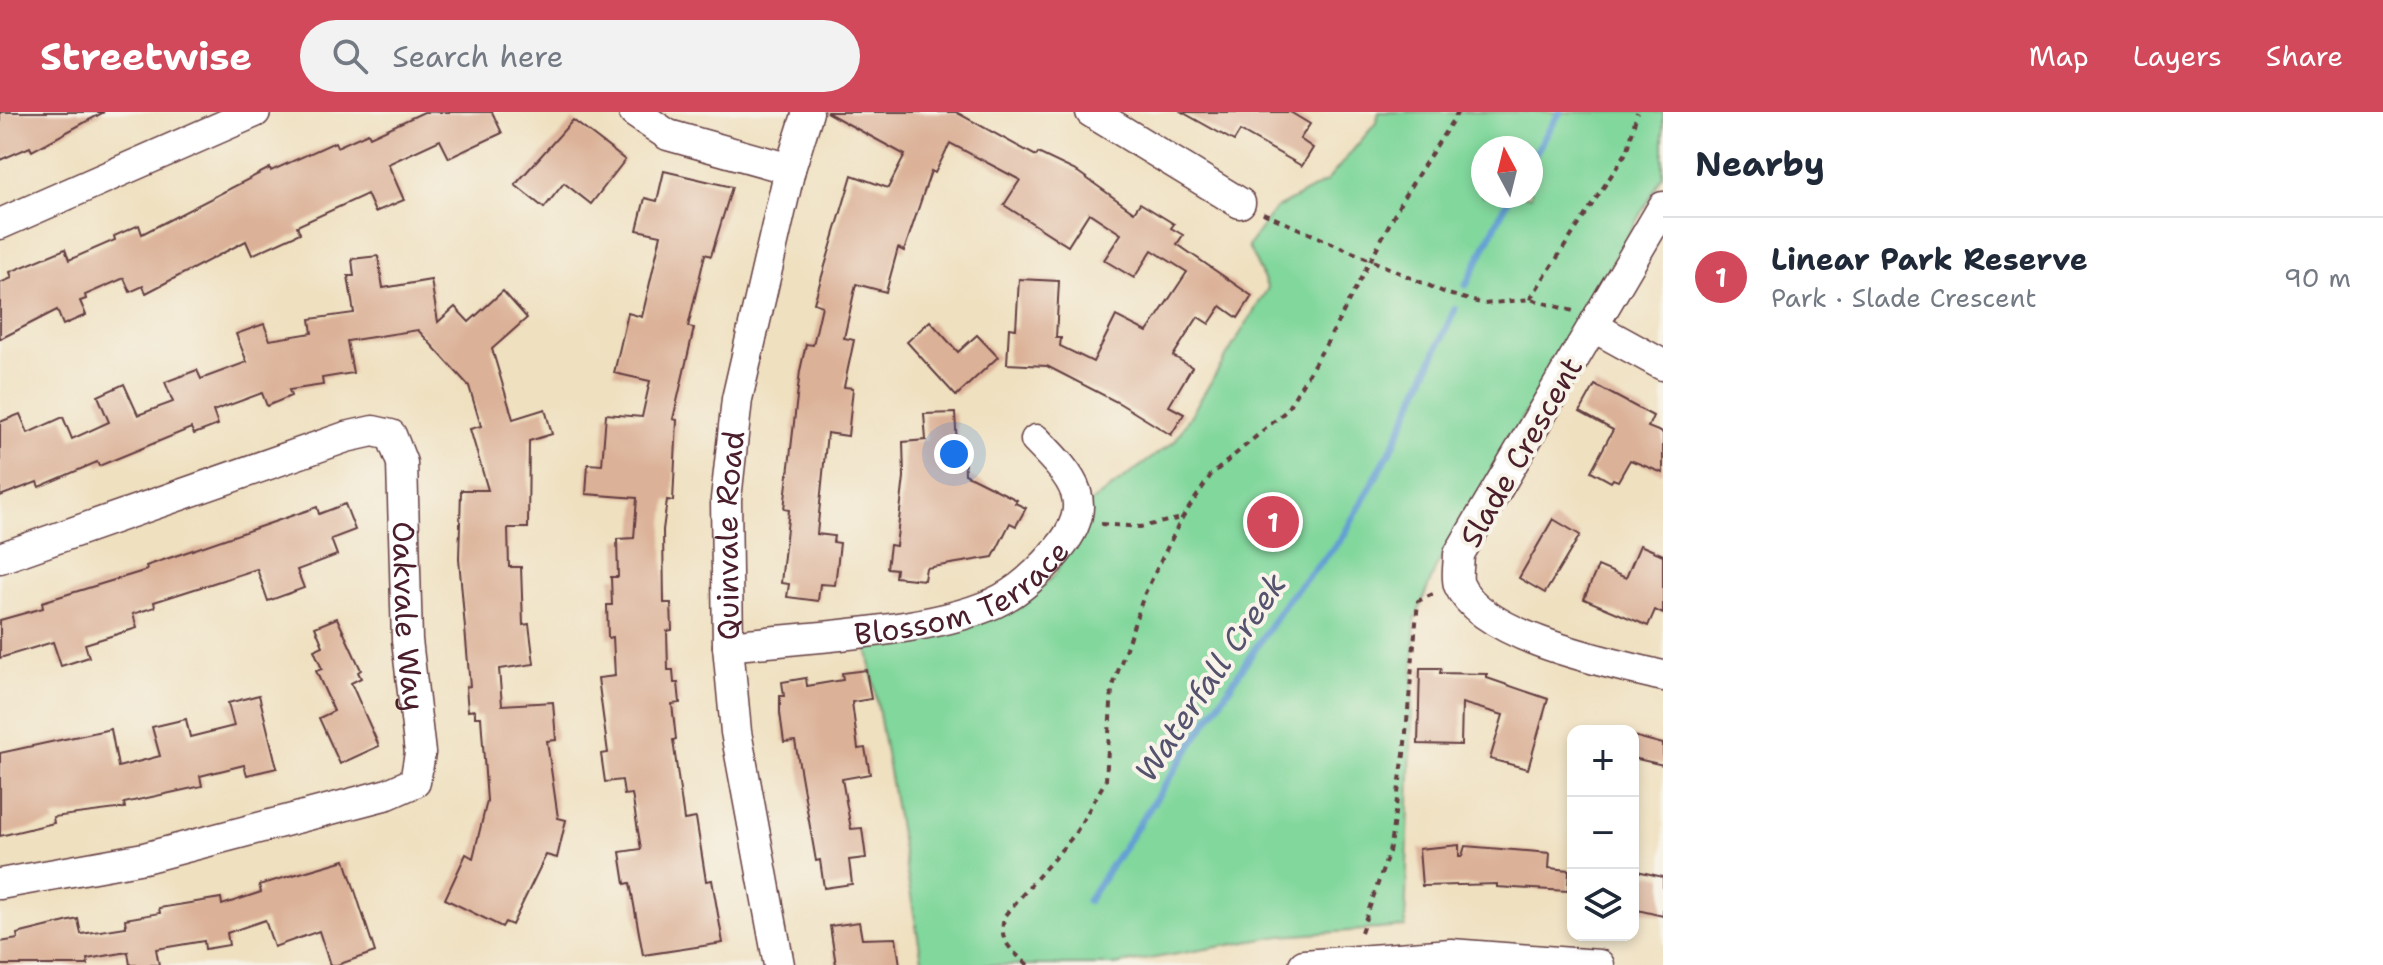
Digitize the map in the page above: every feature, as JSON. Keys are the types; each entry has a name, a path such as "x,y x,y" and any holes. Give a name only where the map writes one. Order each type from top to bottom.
{"street":[{"path":"0,224 255,112"},
{"path":"634,112 668,135 790,169"},
{"name":"Quinvale Road","path":"779,965 736,732 728,646 726,499 737,399 790,169 808,112"},
{"path":"1091,112 1240,203"},
{"name":"Slade Crescent","path":"1663,207 1459,554 1458,583 1477,610 1536,641 1663,676"},
{"path":"1594,327 1663,365"},
{"name":"Oakvale Way","path":"0,558 346,437 373,431 391,435 402,463 407,640 420,753 415,782 388,794 144,858 0,884"},
{"name":"Blossom Terrace","path":"728,646 875,629 974,611 1027,583 1067,540 1077,522 1079,499 1071,475 1036,440"},
{"path":"1304,965 1451,954 1599,965"}],"path":[{"path":"1028,965 1002,938 1005,915 1075,834 1106,780 1112,689 1144,595 1182,518 1211,475 1286,411 1403,198 1458,112"},
{"path":"1530,299 1628,150 1637,112"},
{"path":"1240,203 1448,294 1484,304 1530,299 1570,309 1594,327"},
{"path":"1077,522 1140,527 1182,518"},
{"path":"1361,932 1389,852 1404,754 1418,601 1458,583"}],"green space":[{"path":"1379,112 1663,112 1663,175 1436,567 1415,620 1405,927 1281,936 1114,965 923,965 867,645 968,628 1004,614 1031,598 1056,573 1089,504 1175,441 1268,288 1248,246 1275,209 1327,181 1376,123"}],"building":[{"path":"0,112 104,112 32,151 30,147 0,160"},
{"path":"424,112 492,112 502,133 449,158 440,140 388,164 404,200 375,212 367,194 297,226 300,233 252,255 246,241 146,293 143,286 130,292 124,278 85,295 86,299 80,301 86,315 63,325 57,310 0,339 0,283 12,278 10,272 65,249 69,260 115,240 114,236 139,225 142,234 270,168 271,171 335,142 337,147 368,133 370,137"},
{"path":"826,112 956,112 1036,156 1038,153 1078,172 1134,212 1140,203 1174,224 1171,228 1183,235 1177,244 1252,296 1238,318 1221,306 1209,324 1198,317 1173,356 1192,367 1169,406 1184,414 1171,435 1119,403 1047,366 1007,364 1009,328 1016,329 1019,279 1059,281 1056,338 1061,338 1060,346 1093,362 1116,316 1147,332 1187,272 1152,250 1134,278 1104,260 1121,234 1089,213 1068,246 1004,205 1020,180 950,143 935,173 931,171 904,251 898,248 886,292 856,284 844,338 854,340 844,387 853,388 848,436 827,433 817,534 834,536 833,542 840,543 835,585 820,584 818,601 787,597 789,584 781,583 789,510 784,509 800,371 806,344 813,345 822,306 814,303 852,175 888,188 905,155"},
{"path":"1182,112 1290,112 1310,124 1300,139 1313,148 1302,166 1240,131 1234,141"},
{"path":"573,120 625,160 591,204 564,183 544,208 515,185"},
{"path":"664,171 732,187 711,256 705,254 688,327 694,328 673,419 677,420 673,501 667,500 663,530 664,603 671,603 672,630 667,631 668,670 673,670 674,683 678,683 680,703 672,704 676,739 673,740 684,820 696,818 706,881 712,880 723,943 643,955 630,883 625,884 620,852 641,849 632,794 624,795 622,780 605,782 601,754 608,753 598,678 615,676 613,637 608,638 607,605 612,605 611,577 618,577 617,539 634,538 637,498 586,494 588,464 602,465 606,414 642,417 650,381 614,373 628,313 642,317 661,235 637,230 645,198 657,201"},
{"path":"378,256 383,288 431,280 438,322 455,307 469,322 503,291 527,318 492,349 513,419 545,409 552,434 529,441 528,528 508,528 509,567 521,567 523,625 529,624 534,664 499,669 502,705 553,702 556,740 547,741 558,818 566,820 557,858 546,855 512,925 505,922 502,927 445,899 466,854 473,858 487,801 481,717 475,717 475,710 468,711 466,687 470,686 459,559 461,490 488,490 470,429 481,426 469,386 418,330 347,341 353,373 322,378 323,385 289,390 291,396 267,406 262,393 213,411 218,425 194,434 191,428 99,466 97,462 39,487 37,482 0,496 0,422 20,414 28,433 63,417 72,439 109,422 98,396 124,384 138,415 173,402 165,382 197,370 201,379 247,362 236,334 264,324 270,340 312,333 310,319 354,313 348,276 354,276 352,259"},
{"path":"930,321 958,352 977,335 998,357 956,396 907,342"},
{"path":"1595,385 1653,416 1648,427 1663,433 1663,473 1630,460 1618,481 1613,479 1611,482 1591,471 1613,430 1580,412"},
{"path":"955,413 957,445 964,445 965,474 1017,500 1015,503 1026,508 1016,526 1010,523 993,557 926,568 924,580 895,577 896,569 887,568 890,545 896,546 904,477 903,442 926,440 924,414"},
{"path":"345,504 355,530 331,539 337,555 297,570 304,588 268,601 257,569 154,602 155,607 133,614 137,628 85,644 89,657 61,666 53,642 0,658 0,620 43,608 42,602 147,570 146,566 317,507 319,514"},
{"path":"1553,519 1580,535 1545,593 1519,578"},
{"path":"1640,545 1663,555 1663,614 1655,610 1648,626 1584,599 1598,566 1626,578"},
{"path":"337,618 361,670 358,672 361,678 351,683 379,746 340,764 319,718 334,711 316,671 322,669 314,650 323,646 315,627"},
{"path":"1420,668 1441,668 1440,673 1487,674 1487,678 1548,699 1528,769 1490,759 1503,715 1462,703 1461,745 1418,744"},
{"path":"866,670 871,699 852,702 858,749 865,748 870,774 842,779 851,829 862,828 866,858 849,860 852,884 824,888 820,860 816,861 795,741 784,742 780,713 780,696 784,696 782,682 806,678 807,686 843,680 842,673"},
{"path":"259,695 277,768 247,775 244,765 200,776 202,786 124,803 125,808 53,817 54,823 0,836 0,753 111,729 118,767 160,756 152,727 186,719 190,737 234,726 228,703"},
{"path":"1639,738 1663,744 1663,765 1639,759"},
{"path":"1459,845 1459,856 1462,856 1465,846 1550,853 1549,868 1567,870 1567,891 1497,887 1497,884 1422,886 1419,849"},
{"path":"345,860 375,952 337,965 330,965 319,931 274,947 265,920 227,933 229,945 205,949 204,941 156,949 159,965 130,965 128,952 87,959 88,965 0,965 0,942 18,939 17,934 78,919 81,934 126,927 125,919 160,913 159,908 221,898 222,905 261,892 259,885"},
{"path":"1639,871 1663,877 1663,916 1639,910"},
{"path":"859,922 862,939 896,938 900,965 836,965 830,926"}],"waterway":[{"name":"Waterfall Creek","path":"1543,140 1560,112"},
{"name":"Waterfall Creek","path":"1466,285 1504,208"},
{"name":"Waterfall Creek","path":"1088,901 1288,599 1341,540 1394,444 1455,309"}],"place":[{"name":"Linear Park Reserve","path":"1273,522"}]}
